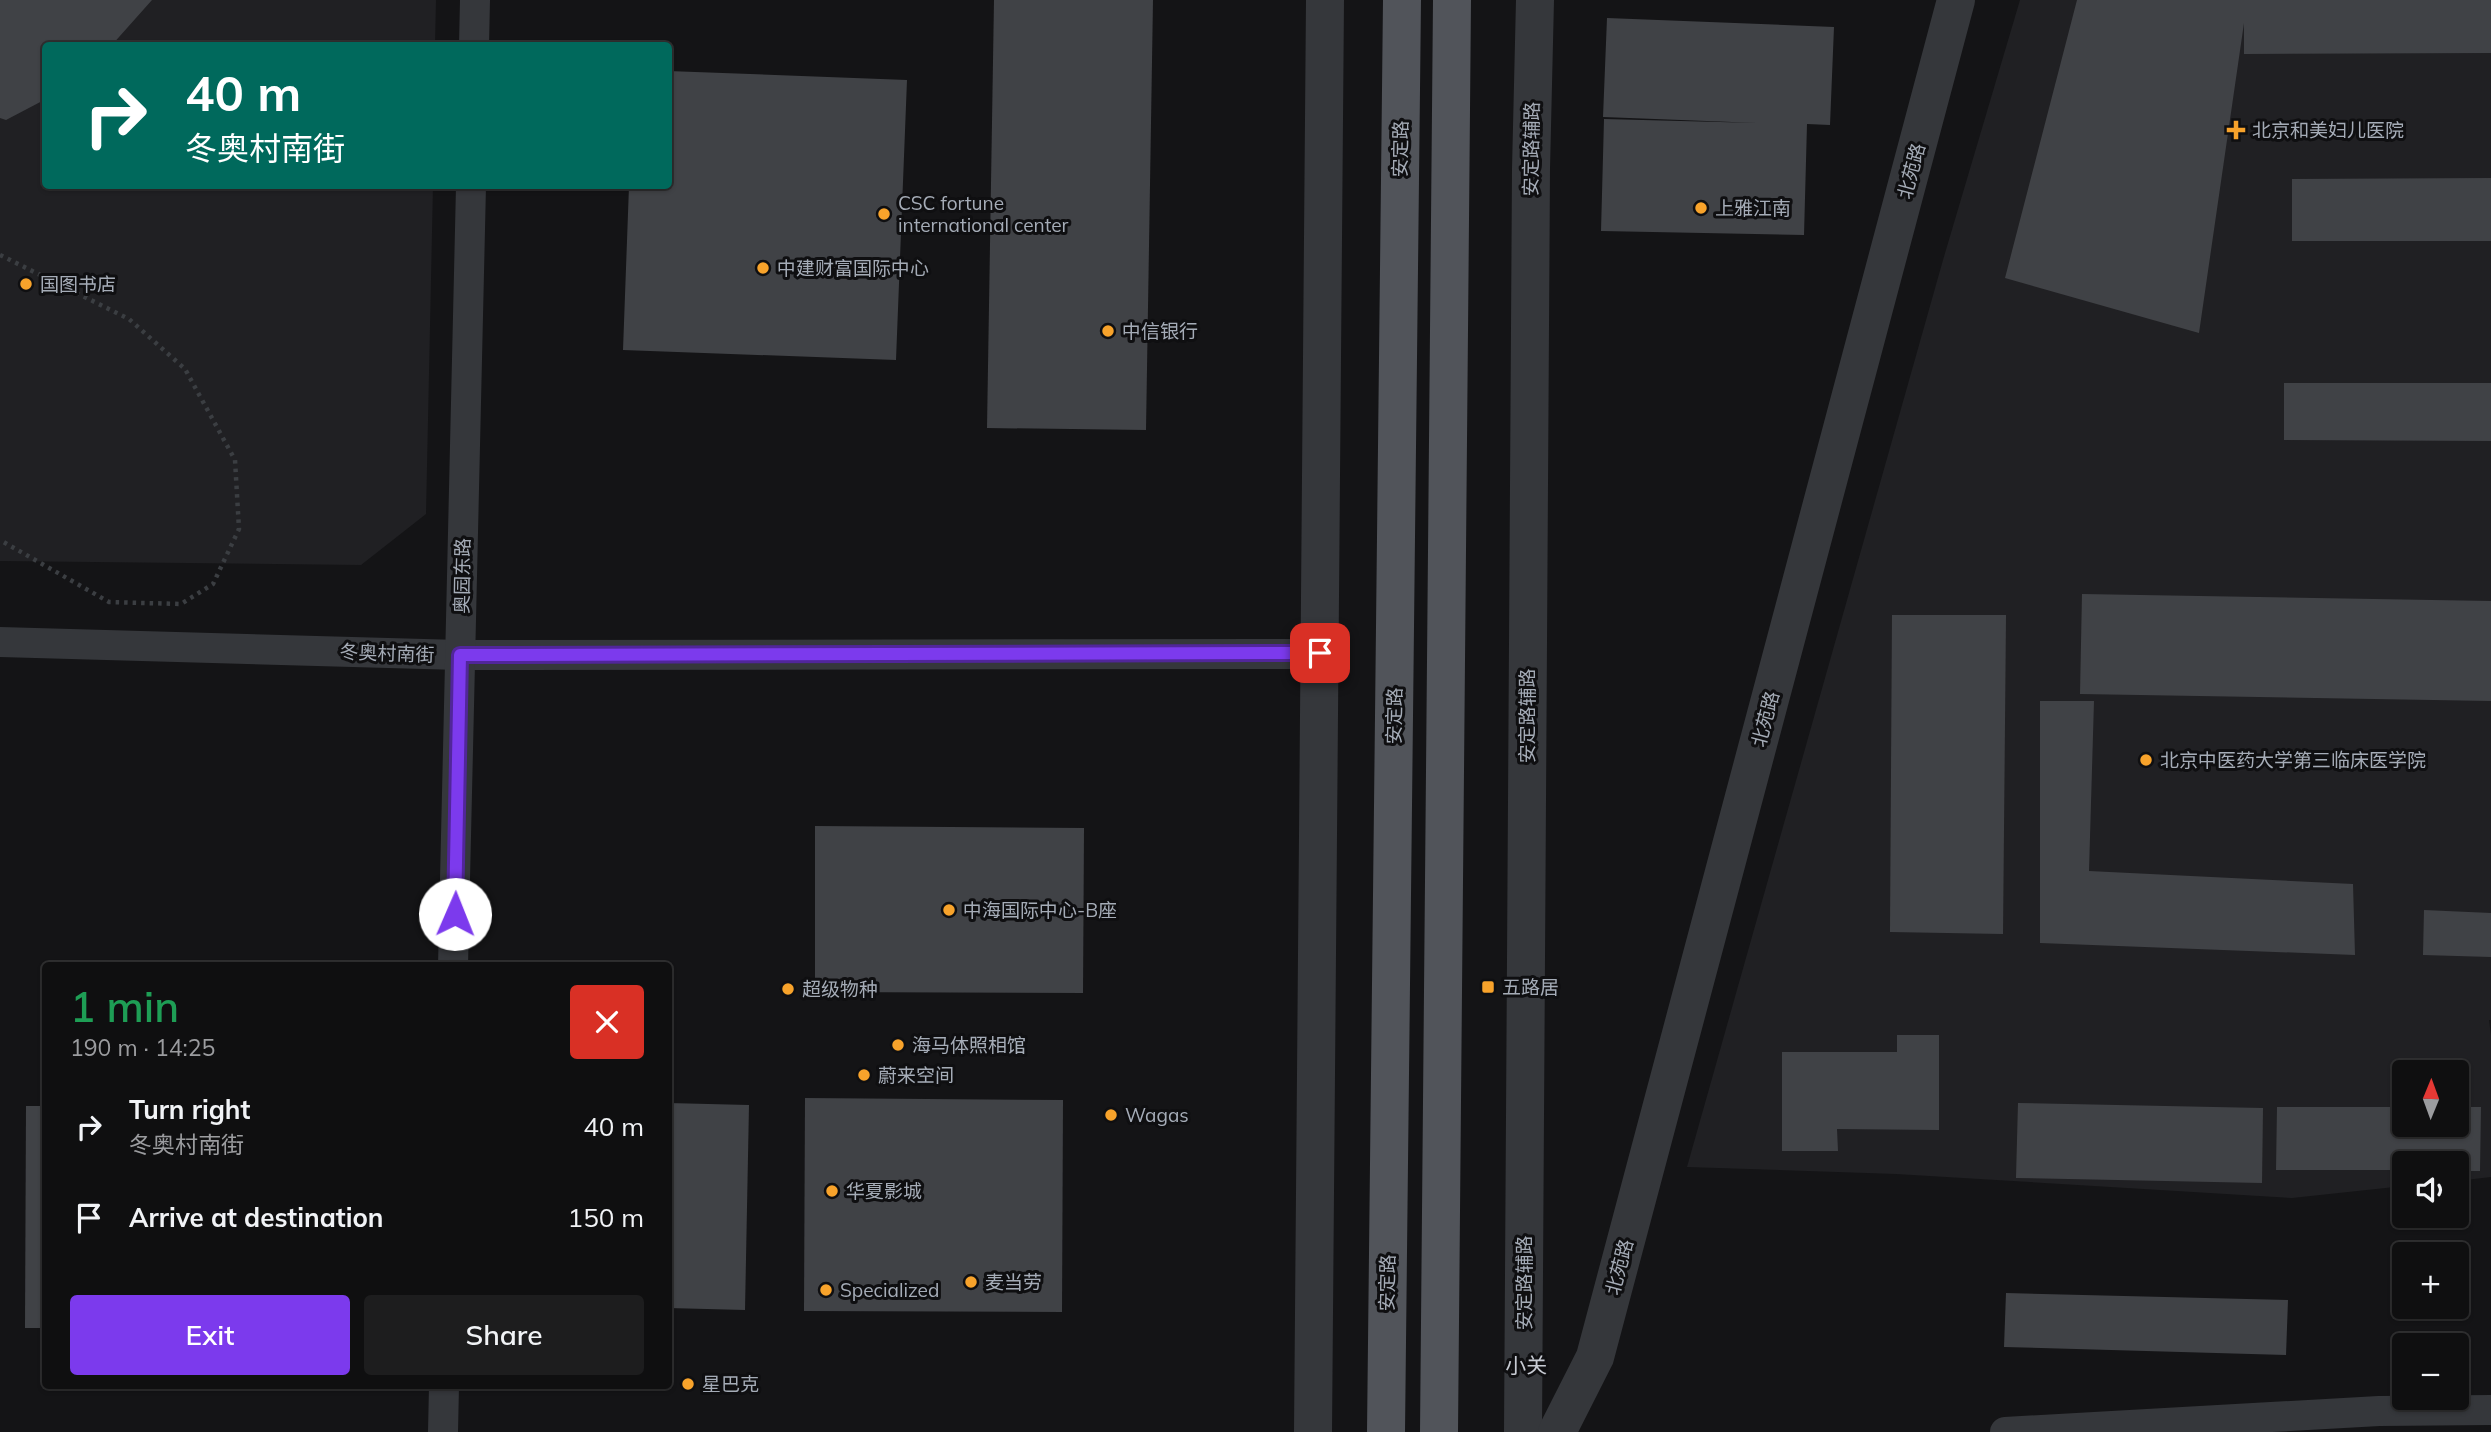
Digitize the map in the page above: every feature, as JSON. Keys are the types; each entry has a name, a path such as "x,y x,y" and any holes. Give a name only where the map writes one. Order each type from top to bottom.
{"main road":[{"name":"安定路","path":"1386,1432 1402,0"},
{"path":"1439,1432 1452,0"}],"street":[{"path":"474,42 475,0"},
{"path":"1313,1432 1325,0"},
{"name":"安定路辅路","path":"1523,1432 1531,169 1535,0"},
{"name":"北苑路","path":"1557,1432 1595,1357 1956,0"},
{"name":"奥园东路","path":"453,962 471,189"},
{"name":"冬奥村南街","path":"0,642 460,655 1320,653"},
{"path":"443,1432 444,1389"},
{"path":"2005,1432 2379,1411 2491,1410"}],"path":[{"path":"0,255 129,319 185,369 235,460 239,528 213,584 181,604 109,602 0,540"}],"shaded area":[{"path":"0,0 436,0 435,42 42,42 42,189 433,189 426,514 361,565 0,561"},
{"name":"北京中医药大学第三临床医学院","path":"2020,0 2491,0 2491,1177 2469,1180 2469,1151 2392,1151 2392,1187 2292,1198 1896,1174 1687,1167 1943,260"}],"building":[{"path":"0,0 152,0 115,42 42,42 42,101 6,120 0,118"},
{"path":"994,0 1153,0 1146,430 987,428"},
{"path":"2077,0 2491,0 2491,53 2244,54 2244,23 2199,333 2005,278"},
{"path":"1607,18 1834,27 1830,125 1807,124 1804,235 1601,231 1604,119 1758,123 1603,117"},
{"name":"中建财富国际中心","path":"672,71 907,80 896,360 623,350 629,189 672,189"},
{"path":"2491,178 2491,241 2292,241 2292,179"},
{"path":"2284,383 2491,383 2491,441 2284,440"},
{"path":"2082,594 2491,601 2491,701 2080,694"},
{"path":"1892,615 2006,615 2003,934 1890,932"},
{"path":"2040,701 2094,701 2089,871 2353,884 2355,955 2040,943"},
{"name":"中海国际中心-B座","path":"815,826 1084,828 1083,993 815,992"},
{"path":"2424,910 2491,913 2491,957 2423,955"},
{"path":"1897,1035 1939,1035 1939,1130 1837,1129 1838,1151 1782,1151 1782,1052 1897,1052"},
{"path":"805,1098 1063,1100 1062,1312 804,1311"},
{"path":"672,1103 749,1105 745,1310 672,1308"},
{"path":"2018,1103 2263,1108 2262,1183 2016,1178"},
{"path":"26,1106 42,1106 42,1328 25,1328"},
{"path":"2277,1107 2392,1107 2392,1138 2469,1138 2469,1107 2481,1107 2480,1171 2469,1171 2469,1151 2392,1151 2392,1170 2276,1170"},
{"path":"2006,1293 2288,1300 2286,1355 2004,1347"}],"place":[{"name":"北京和美妇儿医院","path":"2236,130"},
{"name":"上雅江南","path":"1701,208"},
{"name":"CSC fortune international center","path":"884,214"},
{"name":"中建财富国际中心","path":"763,268"},
{"name":"国图书店","path":"26,284"},
{"name":"中信银行","path":"1108,331"},
{"name":"北京中医药大学第三临床医学院","path":"2146,760"},
{"name":"中海国际中心-B座","path":"949,910"},
{"name":"五路居","path":"1488,987"},
{"name":"超级物种","path":"788,989"},
{"name":"海马体照相馆","path":"898,1045"},
{"name":"蔚来空间","path":"864,1075"},
{"name":"Wagas","path":"1111,1115"},
{"name":"华夏影城","path":"832,1191"},
{"name":"麦当劳","path":"971,1282"},
{"name":"Specialized","path":"826,1290"},
{"name":"星巴克","path":"688,1384"}],"district":[{"name":"小关","path":"1526,1366"}],"route":[{"path":"455,914 460,655 1320,653"}]}
